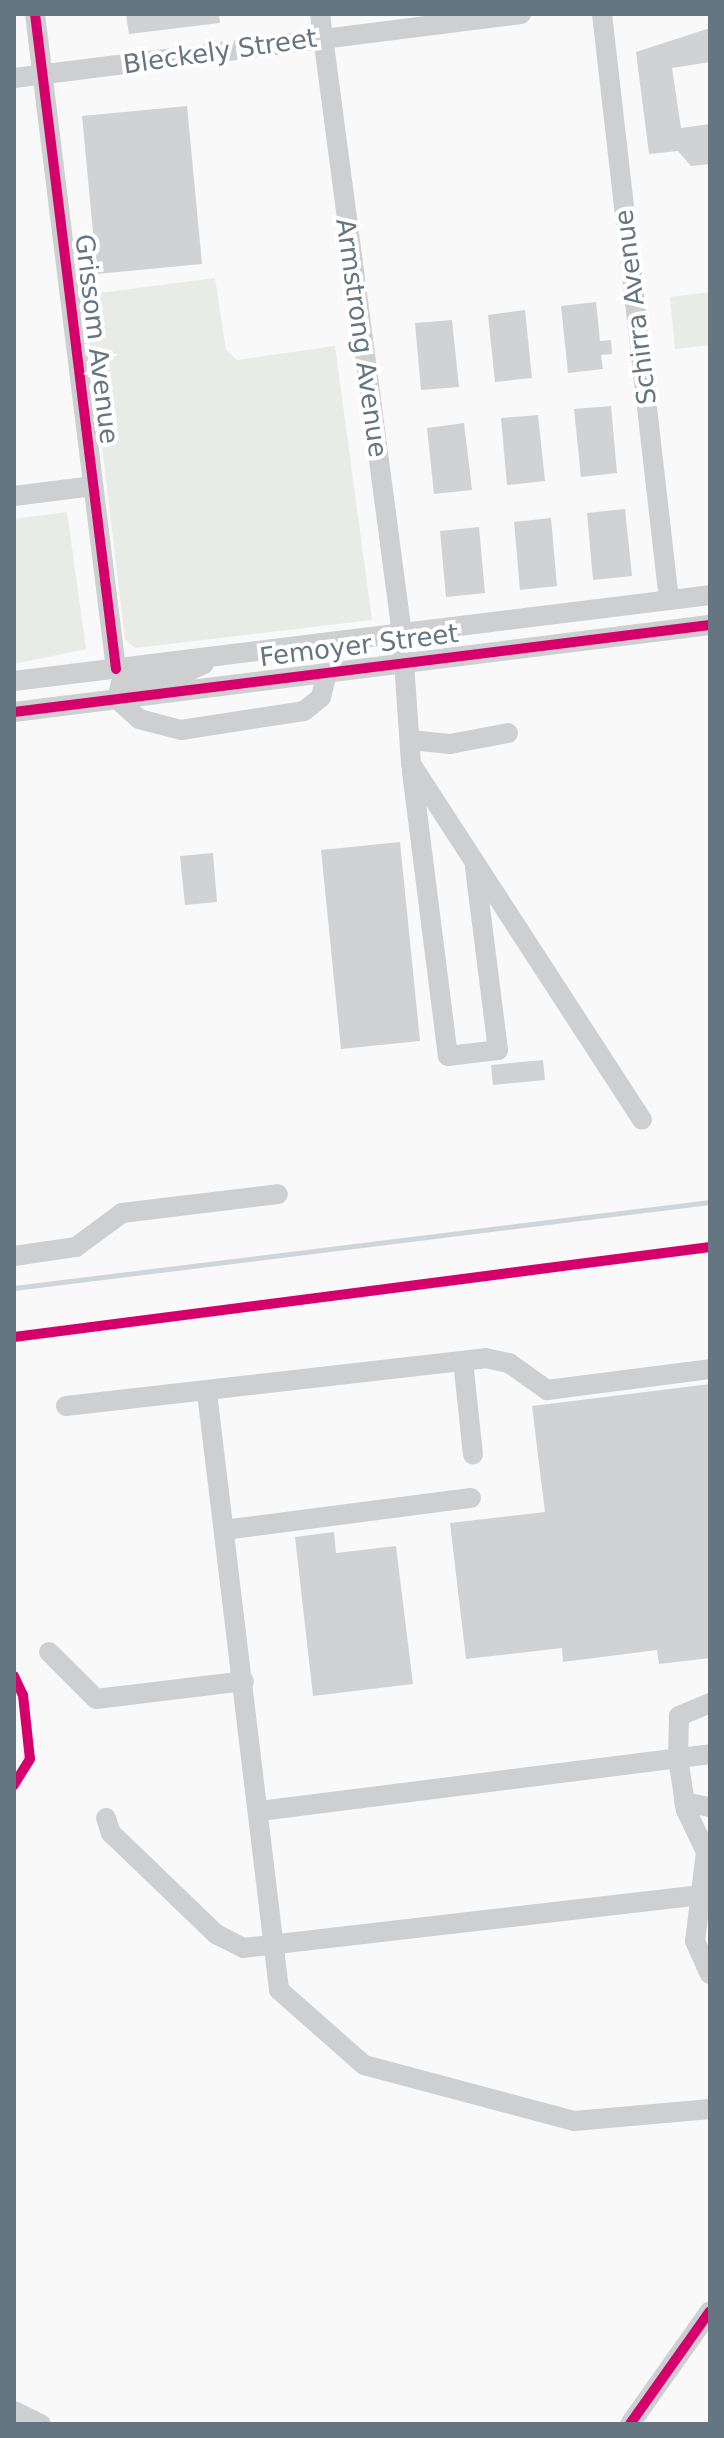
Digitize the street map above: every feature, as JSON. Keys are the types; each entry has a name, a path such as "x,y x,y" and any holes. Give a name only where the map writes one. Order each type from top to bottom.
{"street":[{"name":"Grissom Avenue","path":"35,14 40,75 116,669"},
{"name":"Armstrong Avenue","path":"320,14 402,634 411,764 448,1056 498,1050 475,862"},
{"name":"Bleckely Street","path":"14,78 521,14"},
{"name":"Schirra Avenue","path":"602,14 669,600"},
{"path":"14,496 93,486"},
{"name":"Femoyer Street","path":"14,681 710,595"},
{"name":"Femoyer Street","path":"14,712 710,625"},
{"path":"222,655 177,676 121,683 117,699 139,719 181,730 304,711 321,697 327,673"},
{"path":"410,740 450,744 508,733"},
{"path":"411,764 642,1120"},
{"path":"14,1256 76,1247 122,1213 278,1194"},
{"path":"463,1361 473,1454"},
{"path":"66,1406 207,1393 463,1361 509,1363 547,1390 710,1369"},
{"path":"207,1393 260,1811 279,1990 364,2065 574,2121 710,2109"},
{"path":"224,1530 471,1498"},
{"path":"49,1652 96,1699 244,1681"},
{"path":"710,1703 679,1716 678,1758 684,1802 706,1852 695,1941 710,1974"},
{"path":"260,1811 710,1754"},
{"path":"684,1802 710,1807"},
{"path":"106,1818 111,1833 216,1934 243,1948 703,1895"},
{"path":"630,2424 710,2311"},
{"path":"14,2411 41,2424"}],"shaded area":[{"path":"215,278 226,350 237,360 335,346 372,620 135,648 125,639 84,295"},
{"path":"710,292 710,345 675,349 670,297"},
{"path":"67,512 86,649 14,664 14,519"}],"building":[{"path":"126,14 219,14 220,23 129,34"},
{"path":"710,28 710,62 672,68 681,128 710,124 710,164 691,166 678,151 649,154 636,52"},
{"path":"187,106 202,264 97,274 82,116"},
{"path":"596,302 600,341 611,340 612,354 601,355 603,369 568,373 561,306"},
{"path":"525,310 532,378 495,382 488,315"},
{"path":"452,320 459,387 421,390 415,323"},
{"path":"611,406 617,473 581,477 574,409"},
{"path":"538,415 545,481 507,485 501,418"},
{"path":"464,423 472,490 434,494 427,428"},
{"path":"625,509 632,576 593,580 587,513"},
{"path":"551,518 557,586 520,590 514,522"},
{"path":"479,527 485,593 446,597 440,531"},
{"path":"400,842 420,1041 341,1049 321,850"},
{"path":"213,853 217,902 185,905 180,856"},
{"path":"543,1060 545,1080 493,1085 491,1065"},
{"path":"710,1384 710,1658 659,1664 657,1650 563,1662 562,1648 466,1659 450,1523 545,1512 532,1406"},
{"path":"334,1532 336,1553 396,1546 413,1684 313,1696 295,1537"}],"waterway":[{"path":"14,1288 710,1202"}],"cycle path":[{"path":"35,14 116,669"},
{"path":"14,712 710,625"},
{"path":"14,1337 710,1247"},
{"path":"14,1676 23,1695 30,1759 14,1785"},
{"path":"630,2424 710,2311"}]}
